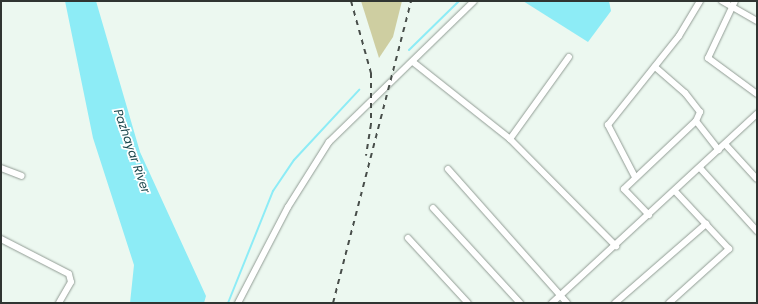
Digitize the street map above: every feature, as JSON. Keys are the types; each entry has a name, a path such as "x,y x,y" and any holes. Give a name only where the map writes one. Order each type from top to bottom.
{"street":[{"path":"238,303 288,207 329,142 413,62 474,1"},
{"path":"635,177 608,125 655,67 700,1"},
{"path":"722,1 734,4 757,21"},
{"path":"734,4 708,58 757,94"},
{"path":"510,139 569,57"},
{"path":"413,62 510,139 616,246"},
{"path":"649,215 624,189 696,121 698,107 655,67"},
{"path":"552,303 616,246 757,114"},
{"path":"696,121 719,150"},
{"path":"725,144 757,178"},
{"path":"1,168 22,176"},
{"path":"700,168 757,231"},
{"path":"448,169 567,303"},
{"path":"669,303 729,250 675,191"},
{"path":"433,208 520,303"},
{"path":"615,303 706,224"},
{"path":"408,238 468,303"},
{"path":"1,239 69,274 71,282 59,303"}],"green space":[{"path":"361,1 402,1 393,37 379,58"}],"water":[{"name":"Pazhayar River","path":"65,1 96,1 140,152 206,296 204,303 130,303 134,265 93,138"},
{"path":"523,1 609,1 611,11 588,42"}],"waterway":[{"path":"409,50 459,1"},
{"path":"228,303 273,191 294,160 359,90"}],"railway":[{"path":"351,1 371,73 371,124 366,156"},
{"path":"333,303 411,1"}]}
